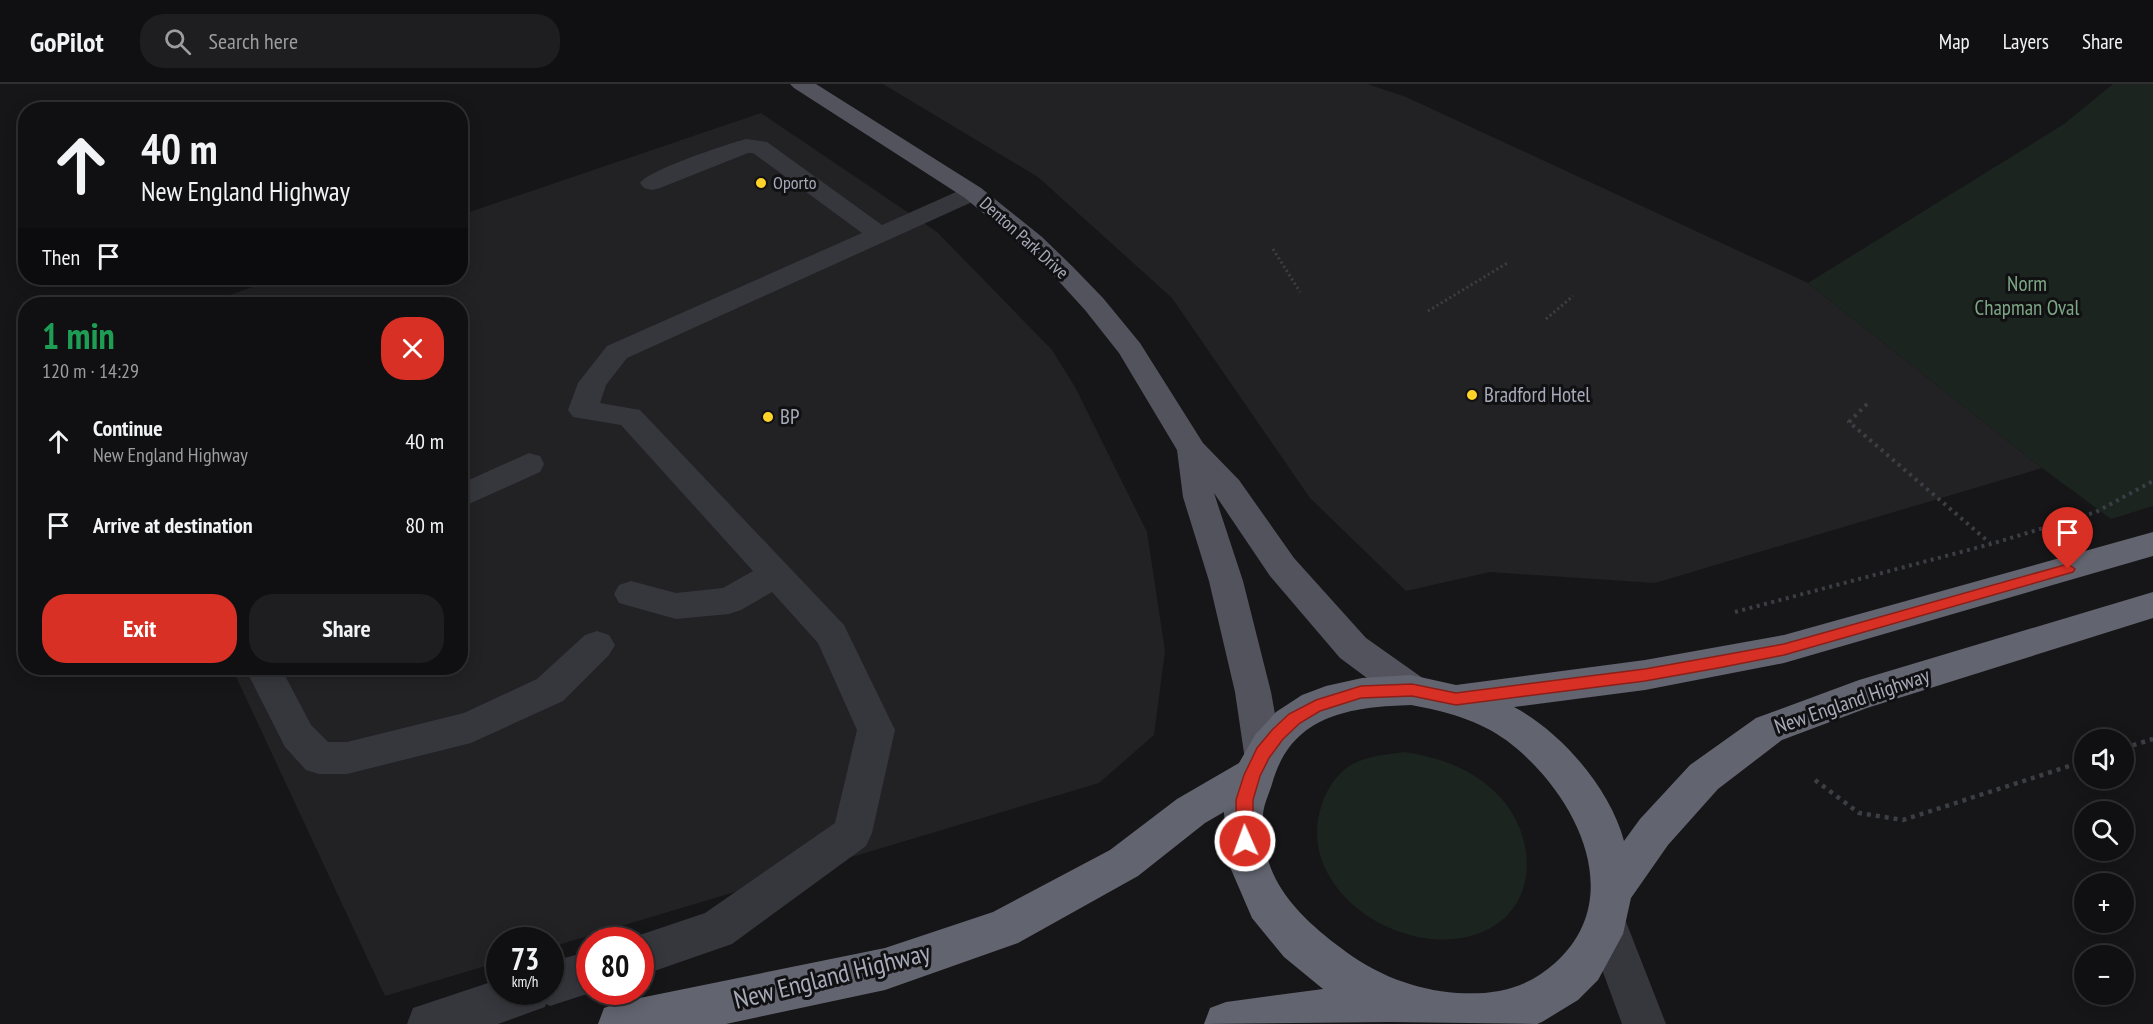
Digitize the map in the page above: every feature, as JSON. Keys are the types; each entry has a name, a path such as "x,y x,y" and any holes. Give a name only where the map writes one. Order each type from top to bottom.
{"highway":[{"path":"1456,699 1645,675 1784,649 2153,544"},
{"name":"New England Highway","path":"1609,908 1654,832 1704,777 1769,729 1859,695 2153,605"},
{"path":"1226,1024 1408,1014 1484,1018 1519,1010 1550,996 1575,975 1594,952 1609,908 1610,862 1602,831 1587,801 1568,774 1544,749 1517,728 1487,711 1456,699 1412,690 1361,692 1316,706 1295,719 1278,734 1257,764 1245,800 1243,827 1247,855 1259,891 1280,925 1308,956 1343,984 1408,1014"},
{"name":"New England Highway","path":"620,1024 885,969 1003,929 1124,863 1257,764"}],"main road":[{"name":"Denton Park Drive","path":"801,84 973,193 1033,243 1094,304 1130,349 1192,450 1228,488 1282,567 1317,609 1353,648 1412,690"},
{"name":"Denton Park Drive","path":"1192,450 1199,497 1226,580 1252,692 1257,764"}],"street":[{"path":"652,183 746,146 759,147 880,235"},
{"path":"654,950 717,930 852,832 876,730 832,635 630,417 583,411 592,383 617,352 973,193"},
{"path":"468,493 529,464"},
{"path":"631,594 676,606 729,601 776,574"},
{"path":"267,675 298,736 319,758 347,758 471,727 550,690 597,645"},
{"path":"1609,908 1644,1024"},
{"path":"429,1024 488,1005"}],"path":[{"path":"1273,249 1300,292"},
{"path":"1428,311 1509,262"},
{"path":"1546,319 1573,296"},
{"path":"1867,404 1849,422 1990,544"},
{"path":"1725,615 1990,544 2096,512 2153,481"},
{"path":"2134,745 2153,739"},
{"path":"1815,780 1859,813 1903,820 2074,765"}],"shaded area":[{"path":"883,84 1367,84 1406,97 1808,283 2042,468 1655,583 1490,572 1406,591 1310,498 1172,298 1038,177"},
{"path":"761,113 937,232 1052,350 1075,387 1147,532 1165,651 1154,735 1099,783 618,927 576,927 576,940 564,943 564,927 486,927 486,966 385,996 235,675 468,675 468,297 224,297 258,285 468,285 468,213"}],"green space":[{"name":"Norm Chapman Oval","path":"2113,84 2153,84 2153,506 2111,519 2042,468 1808,283 2064,124"},
{"path":"1404,752 1441,760 1474,775 1494,791 1509,808 1519,827 1525,847 1527,868 1523,888 1515,906 1500,922 1480,933 1450,939 1419,937 1389,927 1361,911 1339,890 1323,864 1317,835 1322,804 1334,781 1350,765 1357,762"}],"place":[{"name":"Oporto","path":"761,183"},
{"name":"Bradford Hotel","path":"1472,395"},
{"name":"BP","path":"768,417"}],"route":[{"path":"1245,841 1243,827 1245,800 1252,775 1263,753 1278,734 1295,719 1316,706 1361,692 1412,690 1456,699 1645,675 1718,662 1784,649 2068,569"}]}
